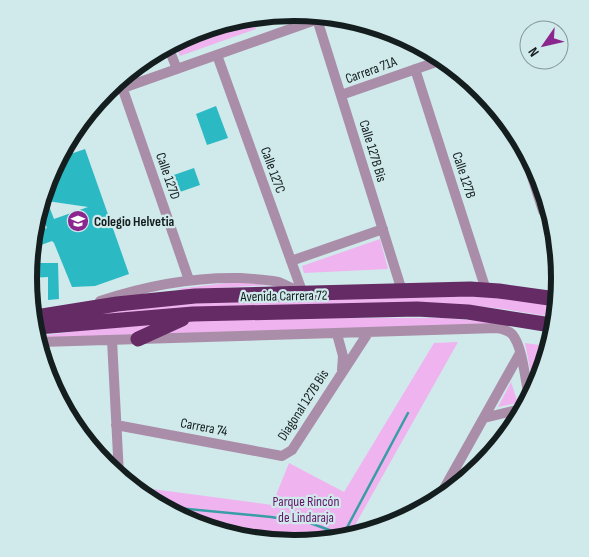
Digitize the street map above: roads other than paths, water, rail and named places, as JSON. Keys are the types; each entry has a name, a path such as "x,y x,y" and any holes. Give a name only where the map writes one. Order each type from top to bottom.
{"highway":[{"name":"Avenida Carrera 72","path":"40,316 195,296 486,290 551,298"},
{"name":"Avenida Carrera 72","path":"42,327 193,314 417,310 468,312 548,325"},
{"path":"138,339 193,314"},
{"name":"Avenida Carrera 72","path":"530,322 547,330"}],"street":[{"path":"127,84 177,69 308,22"},
{"name":"Calle 127B Bis","path":"320,23 402,291"},
{"path":"171,53 177,69"},
{"name":"Calle 127C","path":"217,55 303,294"},
{"name":"Carrera 71A","path":"341,95 433,63"},
{"name":"Calle 127B","path":"415,69 486,290"},
{"name":"Calle 127D","path":"123,87 189,280"},
{"path":"291,261 383,229"},
{"name":"Avenida Carrera 72","path":"77,310 138,290 189,280 228,278 264,280 282,283 303,294"},
{"path":"45,342 497,328 512,334 520,353 527,388"},
{"name":"Diagonal 127B Bis","path":"287,454 292,450 368,333"},
{"path":"337,334 344,356 342,371"},
{"path":"112,340 118,465"},
{"path":"445,487 520,353"},
{"path":"484,418 515,411"},
{"name":"Carrera 74","path":"116,425 282,456 287,454"}],"waterway":[{"path":"345,531 408,413"},
{"path":"180,508 271,517 310,523 336,533"}],"place":[{"name":"Colegio Helvetia","path":"78,221"}],"park label":[{"name":"Parque Rincón de Lindaraja","path":"306,510"}]}
